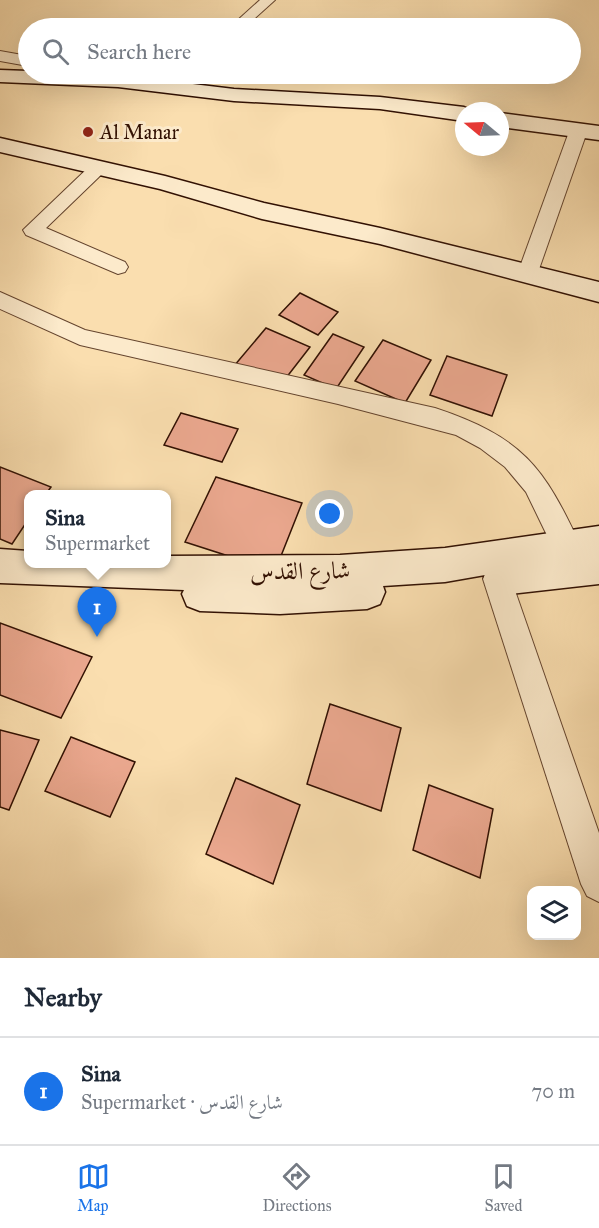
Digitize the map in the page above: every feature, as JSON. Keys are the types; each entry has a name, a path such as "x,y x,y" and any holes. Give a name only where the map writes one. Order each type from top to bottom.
{"street":[{"path":"247,18 268,0"},
{"path":"0,56 18,59"},
{"path":"0,76 18,76"},
{"path":"192,84 234,95 380,103 455,113"},
{"path":"509,121 593,129 526,275"},
{"path":"0,145 165,183 262,211 380,236 599,292"},
{"path":"97,169 33,230 118,267"},
{"path":"0,300 80,337 338,395 435,418 465,428 489,441 514,460 583,544"},
{"name":"شارع القدس","path":"50,568 175,573 340,572 444,564 583,544"},
{"name":"شارع القدس","path":"0,566 24,567"},
{"name":"شارع القدس","path":"0,586 280,597 376,592 599,567"},
{"path":"497,579 599,884"}],"building":[{"path":"300,293 338,312 318,335 279,315"},
{"path":"266,328 310,347 279,387 234,366"},
{"path":"333,334 364,347 336,389 304,375"},
{"path":"383,340 431,360 405,403 355,381"},
{"path":"447,356 507,375 492,416 430,395"},
{"path":"181,413 238,429 222,462 164,445"},
{"path":"0,467 51,487 49,490 24,490 24,526 12,544 0,539"},
{"path":"216,477 302,503 275,571 185,542"},
{"path":"0,623 92,657 61,718 0,695"},
{"path":"330,704 401,728 381,811 307,784"},
{"path":"0,730 39,740 9,810 0,807"},
{"path":"71,737 135,762 110,817 45,791"},
{"path":"236,778 300,805 273,884 206,854"},
{"path":"429,785 493,809 480,878 413,850"}],"place":[{"name":"Al Manar","path":"88,132"},
{"name":"Sina","path":"97,637"}]}
